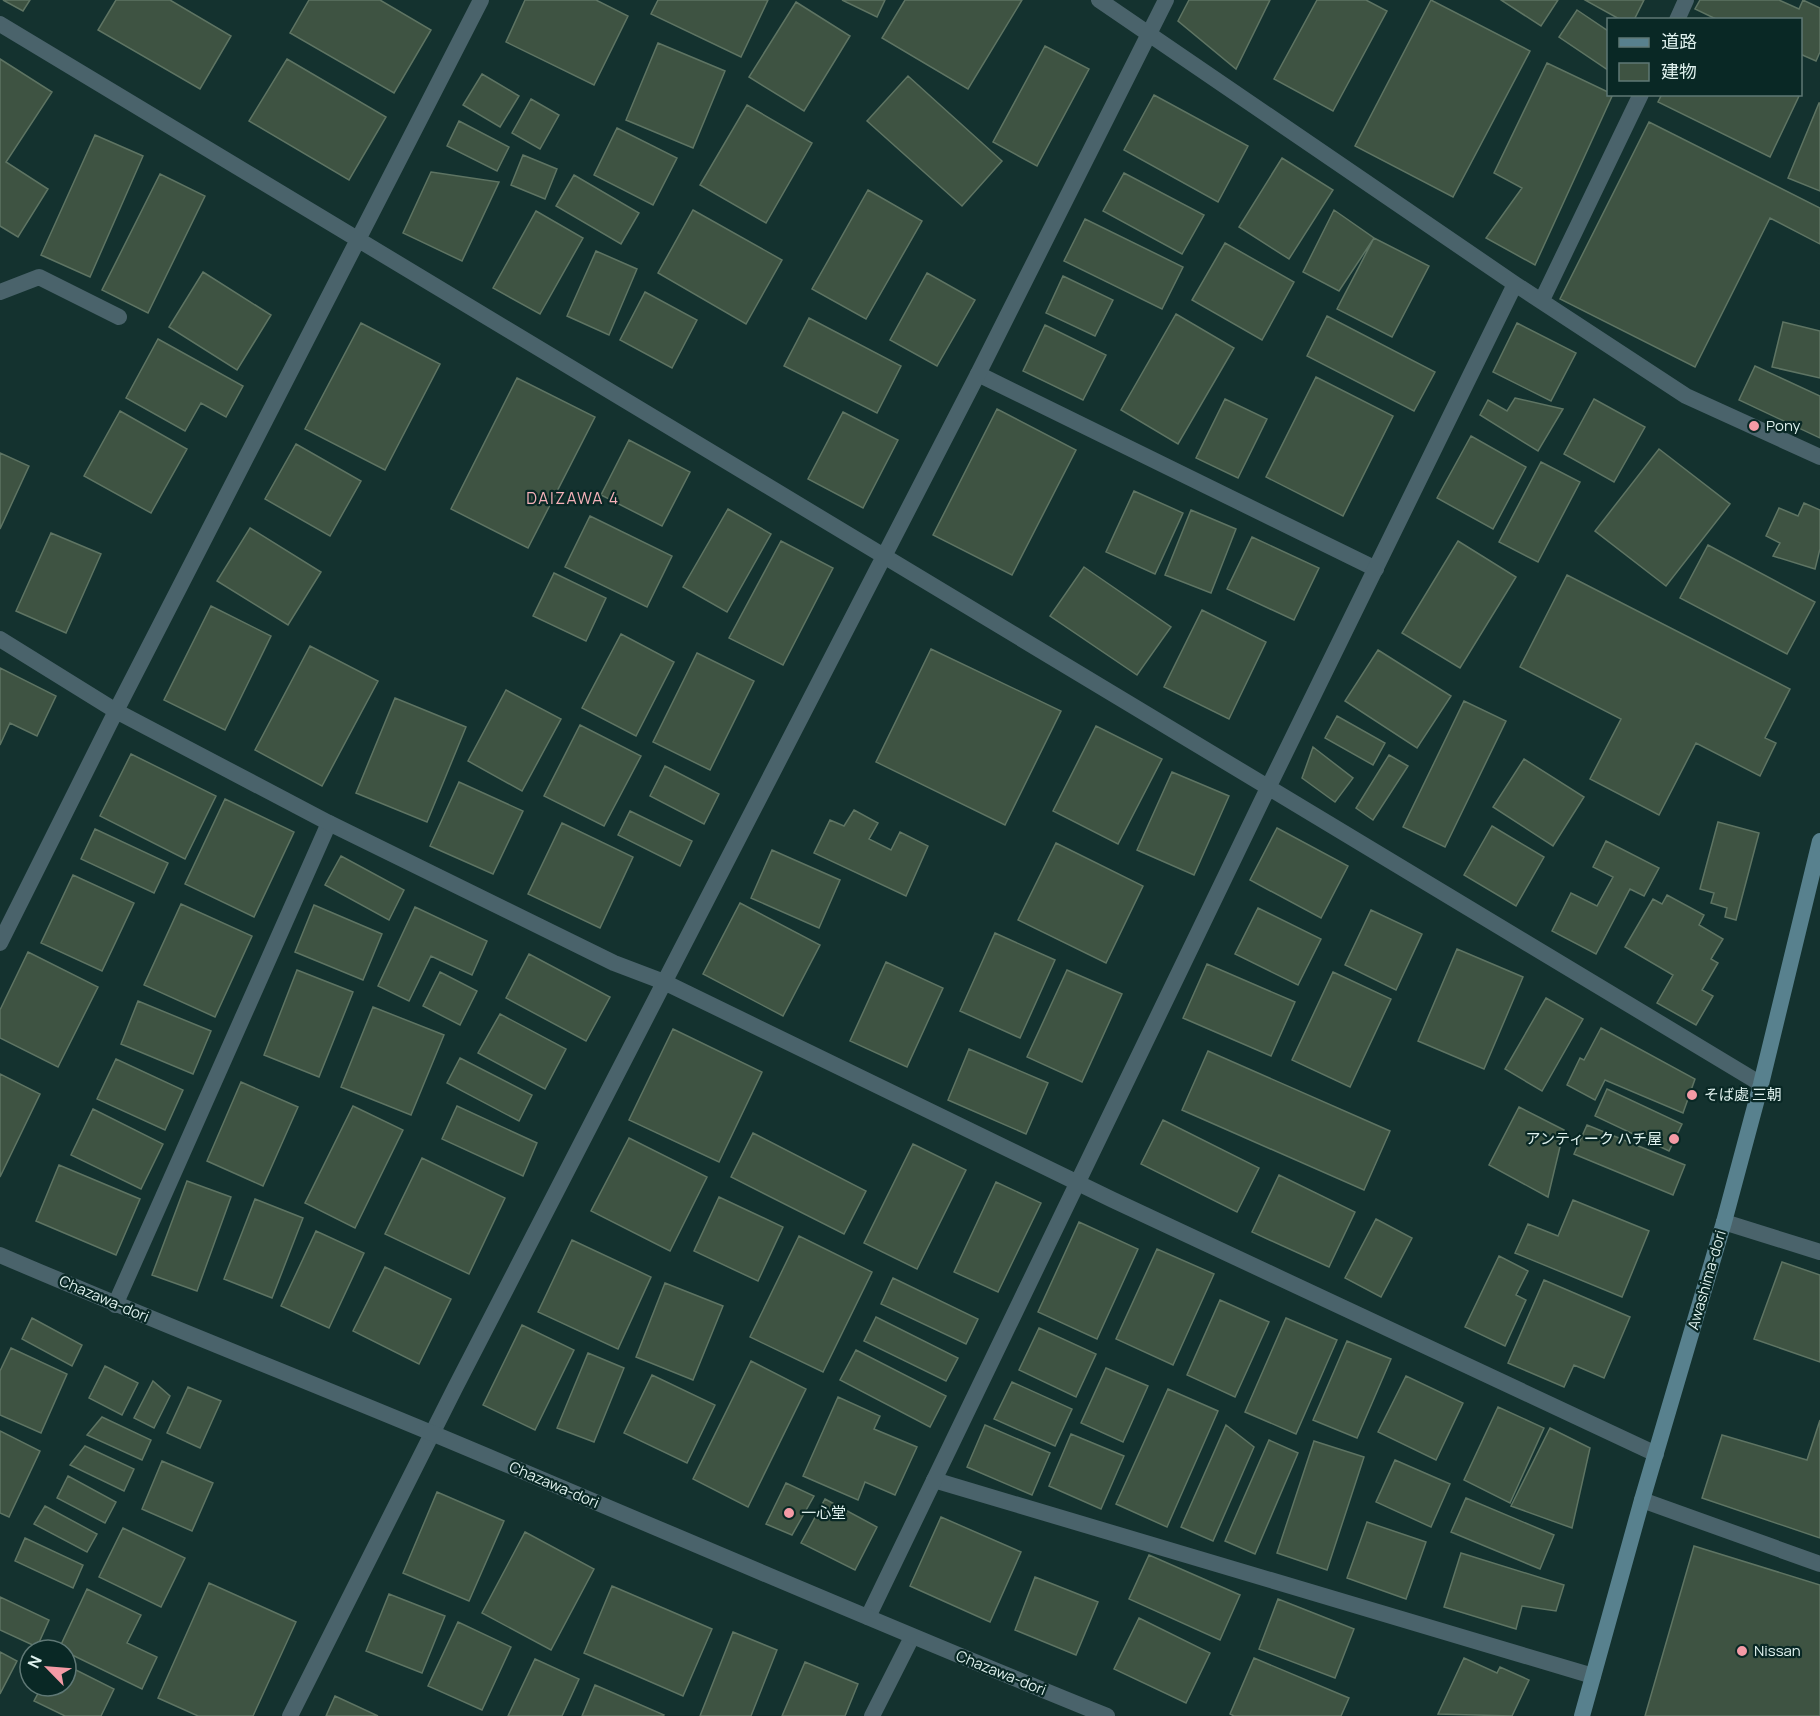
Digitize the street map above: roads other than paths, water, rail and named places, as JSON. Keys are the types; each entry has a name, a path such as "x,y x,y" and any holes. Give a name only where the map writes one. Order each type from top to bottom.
{"main road":[{"name":"Awashima-dori","path":"1582,1716 1642,1500 1724,1222 1761,1084 1820,840"}],"street":[{"path":"0,943 116,711 481,0"},
{"path":"1100,0 1515,284 1686,396 1820,457"},
{"path":"290,1716 432,1433 978,374 1166,0"},
{"path":"1678,18 1686,0"},
{"path":"0,24 1761,1084"},
{"path":"1542,300 1640,96"},
{"path":"0,292 39,276 119,317"},
{"path":"868,1617 1515,284"},
{"path":"978,374 1376,568"},
{"path":"0,639 116,711 329,823 614,963 664,982 1077,1183 1656,1454"},
{"path":"115,1305 329,823"},
{"path":"1724,1222 1820,1251"},
{"name":"Chazawa-dori","path":"0,1255 115,1305 432,1433 912,1637 1107,1716"},
{"path":"934,1480 1593,1676"},
{"path":"1642,1500 1820,1564"},
{"path":"872,1716 912,1637"}],"place":[{"name":"Pony","path":"1754,426"},
{"name":"そば處 三朝","path":"1692,1095"},
{"name":"アンティーク ハチ屋","path":"1674,1139"},
{"name":"一心堂","path":"789,1513"},
{"name":"Nissan","path":"1742,1651"}],"district":[{"name":"DAIZAWA 4","path":"573,498"}]}
